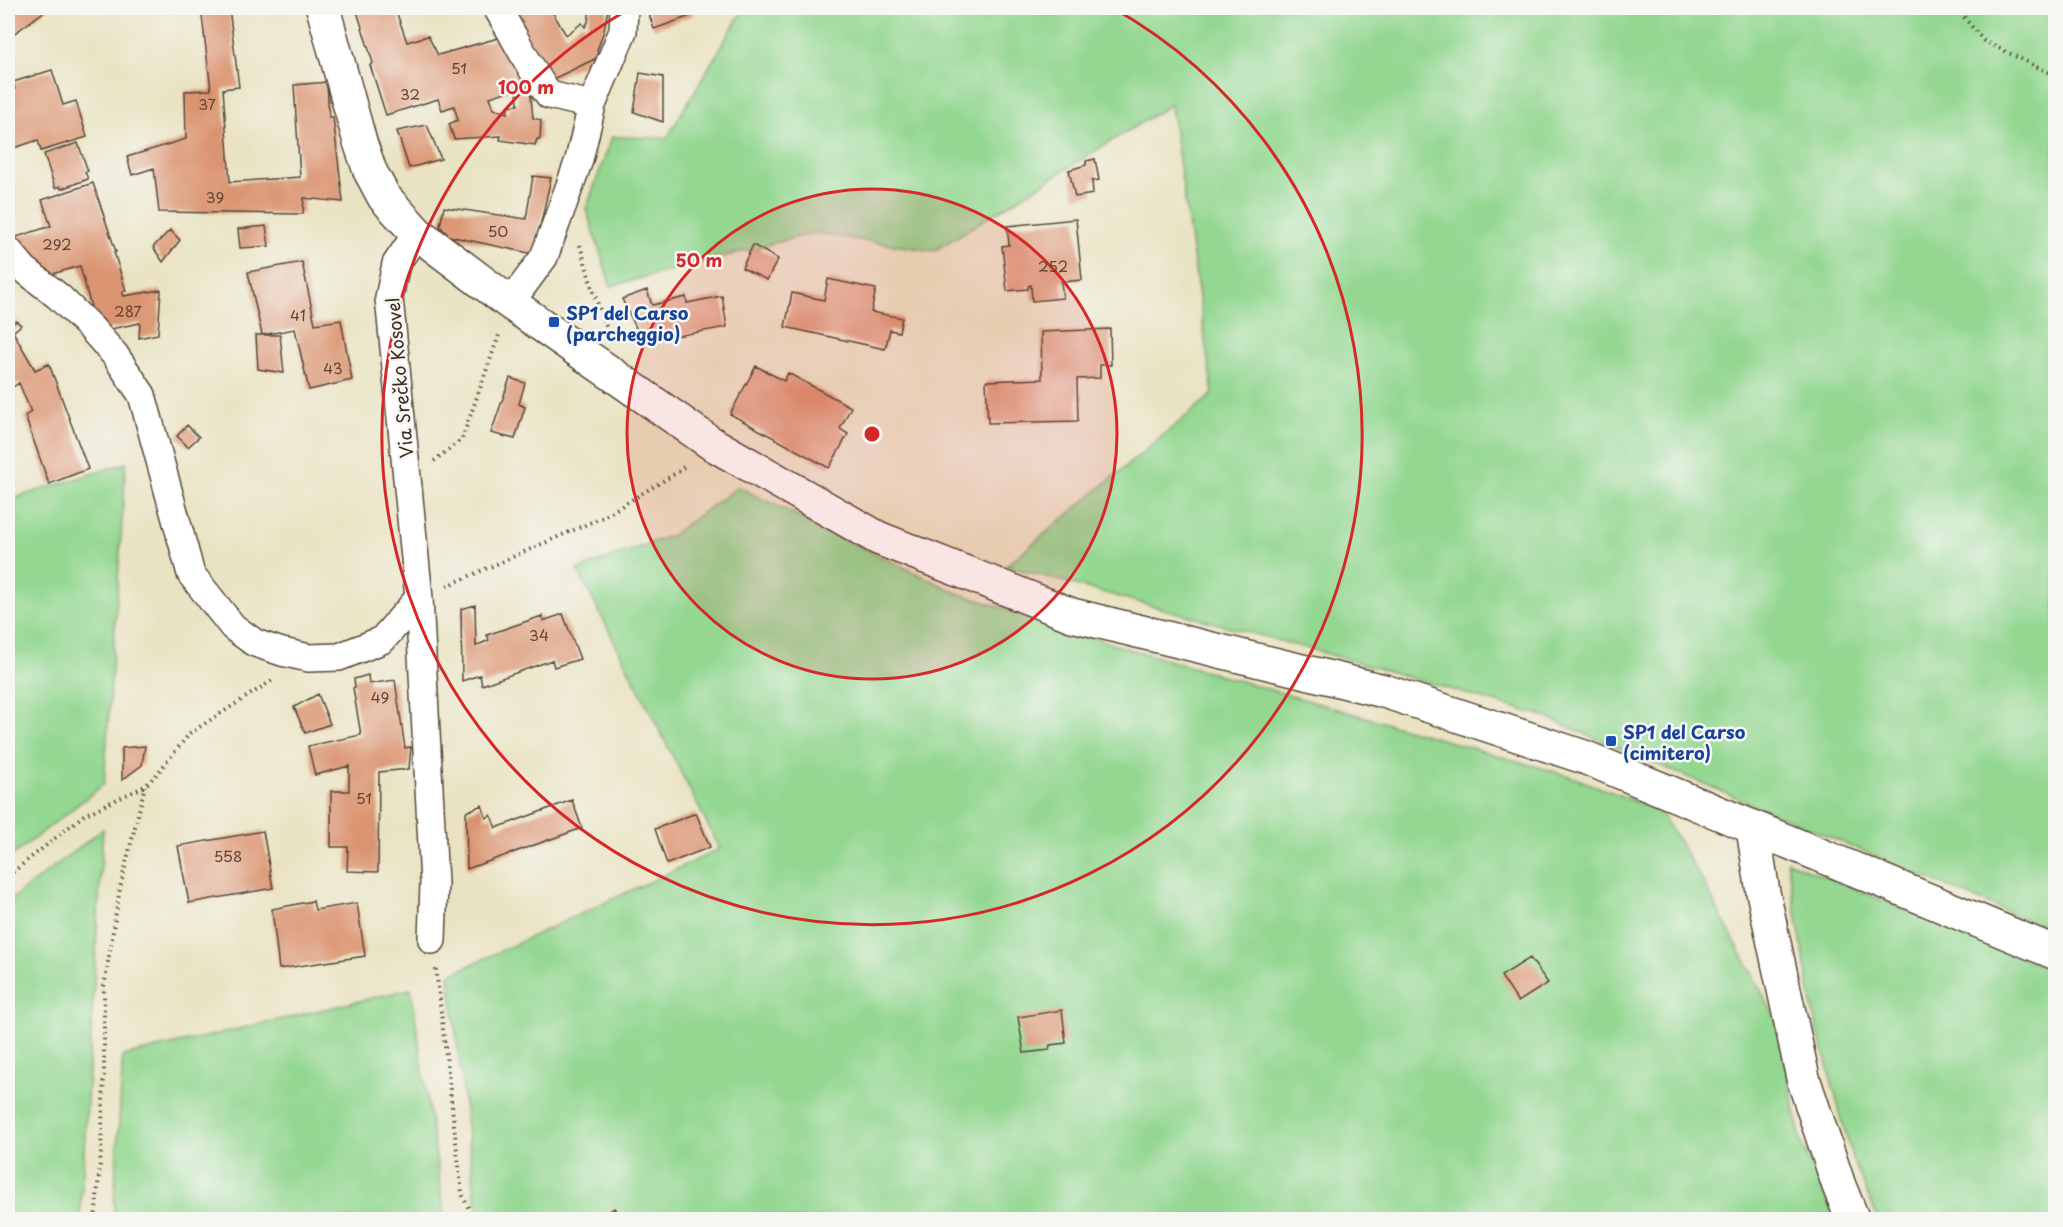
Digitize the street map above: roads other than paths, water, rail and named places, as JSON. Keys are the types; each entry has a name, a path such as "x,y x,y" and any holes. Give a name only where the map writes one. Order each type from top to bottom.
{"main road":[{"path":"323,8 370,171 384,197 417,233 510,303 711,443 878,538 1072,615 1384,691 1584,757 2055,953"},
{"path":"1753,828 1763,892 1803,1078 1839,1186 1853,1220"}],"street":[{"path":"497,8 533,74 549,95 592,105"},
{"path":"510,303 544,256 579,160 592,105 623,31 624,8"},
{"name":"Via Srečko Kosovel","path":"417,233 396,264 389,298 419,598 434,883 432,940"},
{"path":"8,250 24,269 59,297 116,355 142,395 191,574 233,627 255,643 282,652 309,658 339,657 382,640 419,598"}],"place":[{"name":"SP1 del Carso (parcheggio)","path":"554,322"},
{"name":"SP1 del Carso (cimitero)","path":"1611,741"}]}
